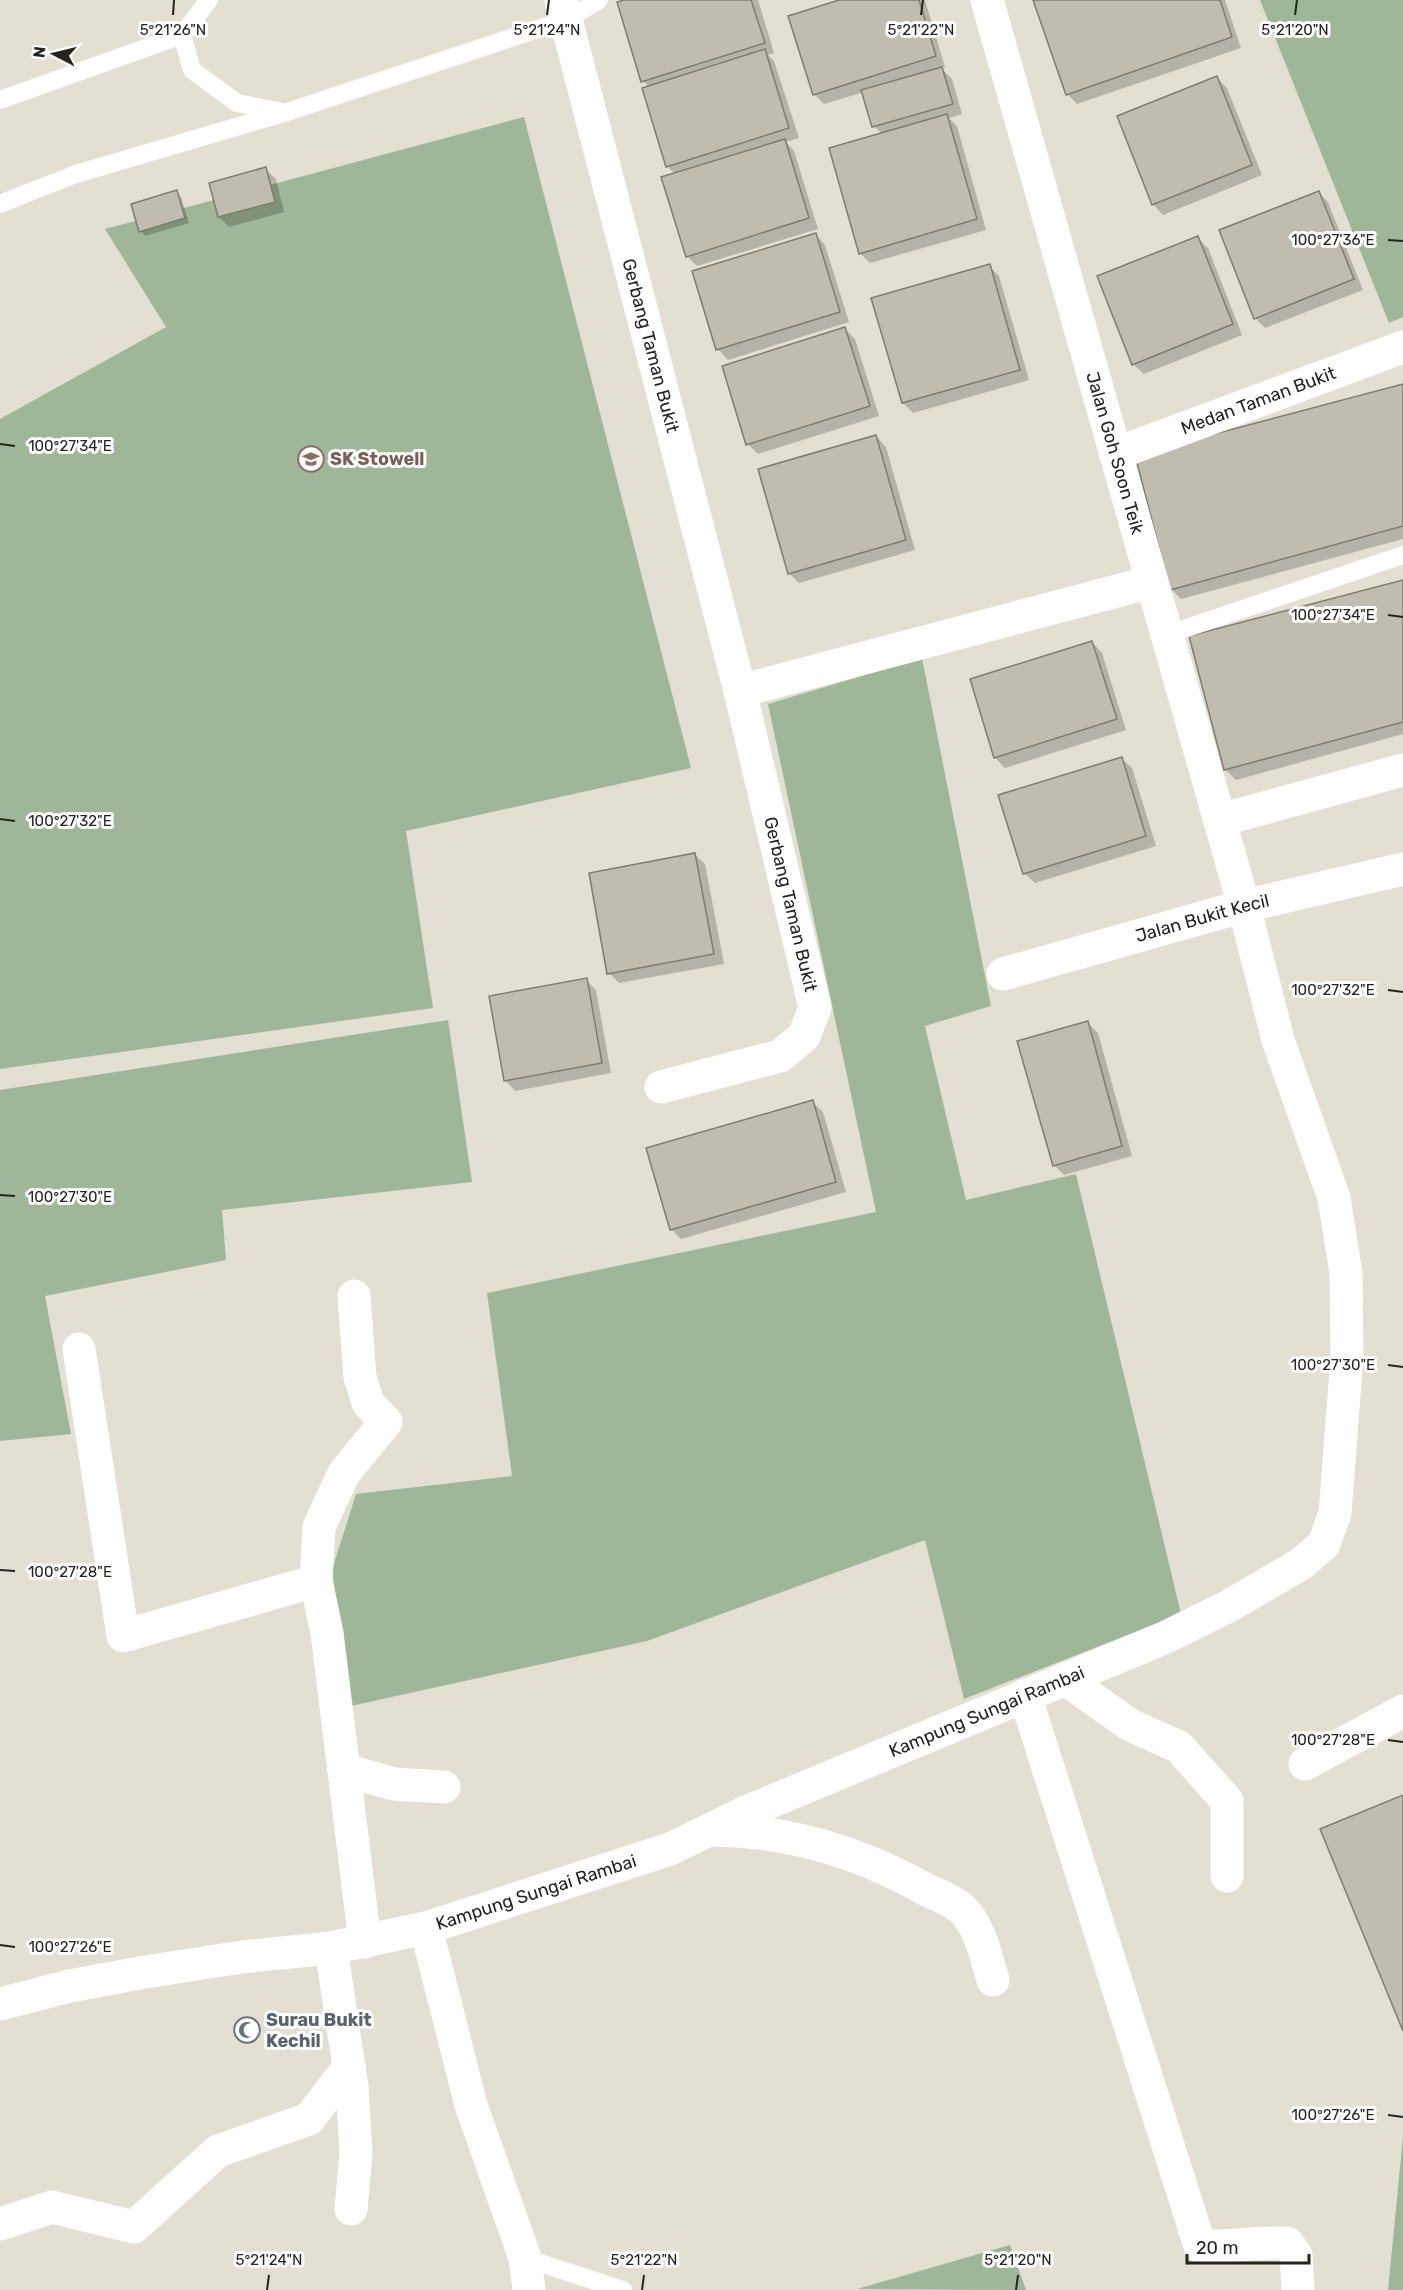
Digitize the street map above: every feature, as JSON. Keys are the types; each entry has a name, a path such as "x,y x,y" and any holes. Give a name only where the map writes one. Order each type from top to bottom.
{"street":[{"name":"Jalan Goh Soon Teik","path":"987,0 1244,906"},
{"name":"Gerbang Taman Bukit","path":"564,9 740,691 815,1008 804,1035 780,1056 661,1087"},
{"name":"Medan Taman Bukit","path":"1115,454 1403,347"},
{"path":"740,691 1151,582"},
{"path":"1220,820 1403,770"},
{"name":"Jalan Bukit Kecil","path":"1004,974 1244,906 1403,869"},
{"name":"Kampung Sungai Rambai","path":"0,2004 70,1986 145,1972 242,1957 332,1948 426,1928 670,1849 746,1812 1164,1638 1229,1606 1301,1564 1324,1544 1335,1513 1347,1357 1346,1273 1334,1198 1278,1040 1244,906"},
{"path":"354,1296 360,1377 368,1403 386,1422 344,1473 319,1527 316,1581 327,1633 364,1942"},
{"path":"79,1349 123,1636 316,1581"},
{"path":"1065,1679 1130,1725 1179,1747 1227,1801 1227,1876"},
{"path":"1025,1695 1200,2246 1232,2247 1287,2243 1296,2255 1298,2290"},
{"path":"1305,1764 1403,1711"},
{"path":"344,1770 394,1784 444,1787"},
{"path":"710,1830 753,1831 804,1839 871,1862 915,1883 962,1908 979,1935 993,1980"},
{"path":"426,1928 471,2105 525,2258 529,2290"},
{"path":"332,1948 349,2067 356,2153 351,2209"},
{"path":"0,2224 52,2207 134,2228 218,2151 309,2119 349,2067"}],"lane":[{"path":"0,100 182,36 209,0"},
{"path":"0,204 76,174 287,112 564,9 599,0"},
{"path":"182,36 192,70 237,103 287,112"},
{"path":"1166,635 1403,555"},
{"path":"525,2258 623,2290"}],"green space":[{"path":"1260,0 1403,0 1403,317 1389,323"},
{"name":"SK Stowell","path":"524,117 691,768 406,831 433,1008 0,1069 0,419 166,327 105,229"},
{"path":"922,658 991,1006 925,1026 966,1200 1076,1174 1181,1614 964,1699 925,1540 647,1641 351,1706 332,1570 356,1494 512,1476 487,1293 876,1212 768,704"},
{"path":"448,1020 472,1182 222,1210 226,1260 45,1296 71,1434 0,1441 0,1090"},
{"path":"1403,2137 1403,2290 1388,2290"},
{"path":"1010,2245 1026,2290 857,2289"}],"building":[{"path":"624,0 751,0 765,43 641,82 617,2"},
{"path":"839,0 919,0 936,56 813,95 788,16"},
{"path":"1033,0 1220,0 1232,37 1066,95"},
{"path":"765,49 789,128 666,167 642,88"},
{"path":"942,67 953,104 872,127 861,90"},
{"path":"1217,76 1252,165 1152,205 1117,116"},
{"path":"947,114 977,219 859,254 829,148"},
{"path":"785,139 809,218 686,257 661,177"},
{"path":"266,167 275,202 218,217 209,183"},
{"path":"177,190 185,218 139,232 131,204"},
{"path":"1319,191 1354,279 1254,319 1219,230"},
{"path":"816,233 840,312 716,350 692,271"},
{"path":"1198,236 1233,324 1132,365 1097,276"},
{"path":"990,264 1020,370 902,403 871,298"},
{"path":"845,327 870,406 746,445 722,366"},
{"path":"1403,384 1403,526 1170,590 1135,455"},
{"path":"876,435 906,540 788,574 758,469"},
{"path":"1403,580 1403,722 1224,770 1189,636"},
{"path":"1092,641 1117,719 994,758 970,679"},
{"path":"1122,757 1146,836 1023,874 998,795"},
{"path":"695,853 714,954 607,974 589,873"},
{"path":"587,978 602,1063 504,1081 489,996"},
{"path":"1088,1021 1122,1146 1053,1166 1017,1041"},
{"path":"813,1100 836,1182 670,1230 646,1148"},
{"path":"1403,1795 1403,2031 1320,1829"}],"place":[{"name":"SK Stowell","path":"311,459"},
{"name":"Surau Bukit Kechil","path":"247,2030"}]}
